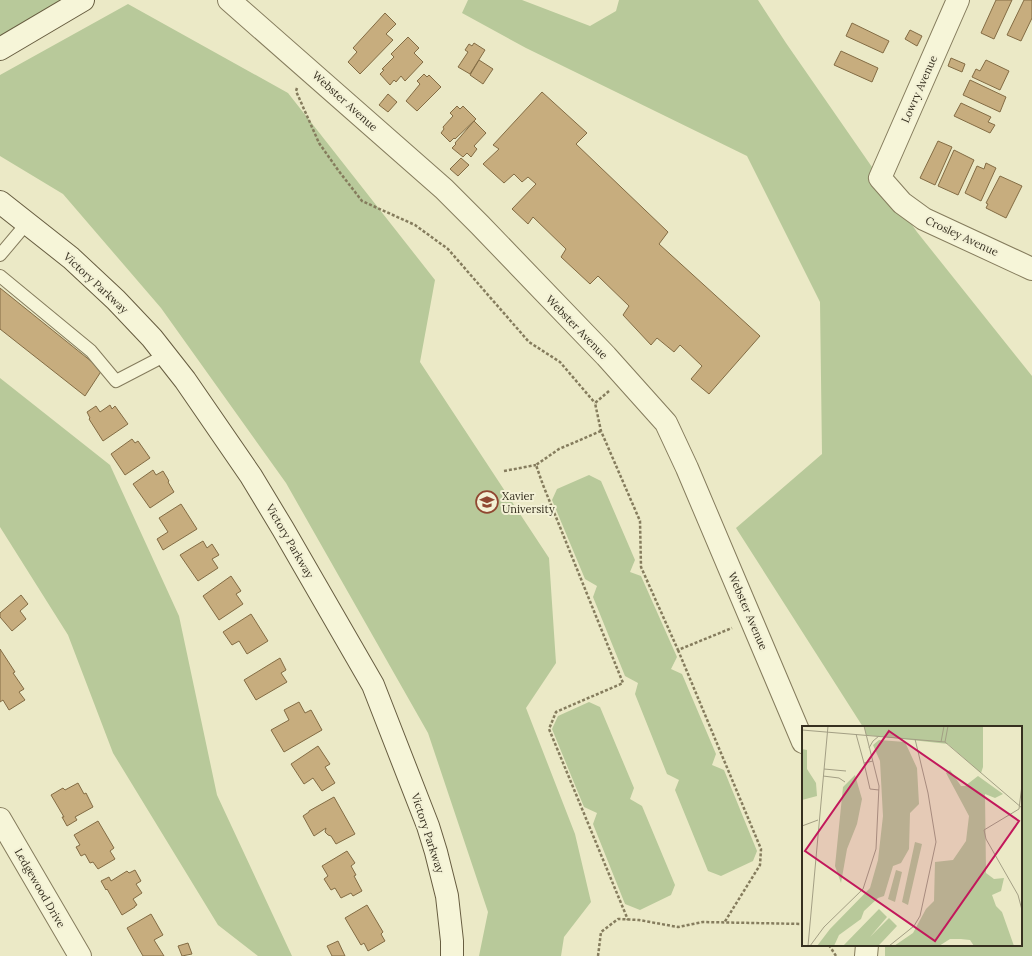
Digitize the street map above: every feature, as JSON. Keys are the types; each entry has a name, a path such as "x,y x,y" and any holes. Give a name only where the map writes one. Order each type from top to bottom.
{"street":[{"name":"Webster Avenue","path":"229,0 444,189 595,345 666,423 687,468 802,740"},
{"name":"Lowry Avenue","path":"880,178 958,0"},
{"path":"0,49 79,3"},
{"name":"Crosley Avenue","path":"880,178 902,203 924,219 1032,269"},
{"name":"Victory Parkway","path":"0,202 71,258 116,300 152,338 186,380 251,476 374,685 428,826 436,852 447,896 452,941 452,956"},
{"name":"Ledgewood Drive","path":"0,820 80,956"},
{"path":"866,956 867,946"}],"lane":[{"path":"0,255 27,223"},
{"path":"0,276 91,352 116,381 166,355"}],"path":[{"path":"302,63 296,91 319,143 362,200 415,225 448,249 529,342 560,362 595,403 601,431 640,521 641,567 678,650 761,850 760,865 724,922"},
{"path":"595,403 626,378"},
{"path":"504,471 536,465 559,449 601,431"},
{"path":"536,465 623,683 556,712 549,729 628,920"},
{"path":"678,650 751,620"},
{"path":"598,956 601,932 618,919 639,920 678,927 703,922 802,924"},
{"path":"829,946 836,956"}],"green space":[{"path":"0,0 83,0 0,49"},
{"path":"468,0 522,0 590,26 616,11 619,0 758,0 786,43 917,232 1032,376 1032,956 885,956 885,946 1022,946 1022,726 862,726 736,528 822,454 820,302 747,156 526,48 462,13"},
{"path":"128,4 288,93 435,280 420,362 549,558 556,663 526,708 575,834 591,902 564,937 561,956 479,956 488,912 428,733 286,483 161,308 63,194 0,156 0,75"},
{"path":"0,378 110,465 179,616 217,795 292,956 258,956 218,925 113,753 68,635 0,527"},
{"path":"589,475 601,481 635,560 630,572 641,576 677,657 671,669 682,674 716,754 712,765 724,770 757,851 753,861 721,876 708,871 675,790 679,780 667,774 635,694 638,683 625,676 593,597 597,586 585,579 552,500 557,489"},
{"path":"589,702 600,707 634,788 630,799 642,806 675,885 671,895 640,910 625,904 593,824 597,813 584,807 552,729 558,716"}],"building":[{"path":"996,0 1012,0 994,39 981,33"},
{"path":"1024,0 1032,0 1032,18 1021,41 1007,35"},
{"path":"385,13 396,24 386,34 393,40 360,74 348,62 357,52 353,48"},
{"path":"852,23 889,41 883,53 846,36"},
{"path":"910,30 922,36 917,46 905,39"},
{"path":"408,37 419,48 414,53 423,62 405,81 401,76 396,82 394,80 390,85 380,74 384,70 382,69 394,57 391,54"},
{"path":"474,43 485,50 470,74 458,67 468,52 465,50 469,44 472,46"},
{"path":"841,51 878,68 872,82 834,65"},
{"path":"951,58 965,64 962,72 948,66"},
{"path":"479,60 493,69 483,84 470,75"},
{"path":"986,60 1009,71 1000,90 972,77 976,69 980,71"},
{"path":"424,74 427,77 429,75 441,87 417,111 406,101 420,84 417,81"},
{"path":"970,80 1006,97 1000,112 963,95"},
{"path":"542,92 587,133 576,144 668,232 659,244 760,336 709,394 691,379 702,366 680,345 674,352 657,338 651,345 623,315 629,306 598,276 590,284 561,257 566,249 533,217 528,224 512,209 536,184 528,177 522,182 514,174 504,183 483,164 499,149 493,145"},
{"path":"388,94 397,102 388,112 379,105"},
{"path":"961,103 991,117 988,122 995,125 990,133 954,116"},
{"path":"457,106 460,109 463,106 476,119 450,142 441,133 444,129 443,127 453,116 450,113"},
{"path":"474,121 486,133 474,146 477,149 471,157 467,153 463,157 452,148"},
{"path":"938,141 952,147 935,185 920,178"},
{"path":"954,150 974,160 958,195 938,186"},
{"path":"461,158 469,165 458,176 450,169"},
{"path":"986,163 996,168 981,201 965,193 977,166 984,169"},
{"path":"1000,176 1022,186 1006,218 986,208 988,204 986,203"},
{"path":"0,288 102,370 85,396 0,329"},
{"path":"110,405 112,409 115,406 128,424 103,441 89,419 90,418 87,412 96,406 100,412"},
{"path":"132,439 135,443 138,441 150,458 125,475 111,454"},
{"path":"153,470 156,475 163,471 174,492 150,508 133,484"},
{"path":"181,504 197,529 163,550 157,539 168,532 159,518"},
{"path":"203,541 207,548 212,544 219,555 212,559 218,568 198,581 180,555"},
{"path":"231,576 241,591 236,594 243,604 219,620 203,596"},
{"path":"21,595 28,604 20,611 26,619 12,631 0,617 0,613"},
{"path":"251,614 268,641 247,654 239,641 232,645 223,632"},
{"path":"0,649 15,672 13,673 24,689 19,692 25,700 9,710 3,700 0,702"},
{"path":"280,658 286,670 281,673 287,682 256,700 244,680"},
{"path":"299,702 305,713 311,710 322,730 284,752 271,730 289,720 284,710"},
{"path":"318,746 330,764 325,767 335,783 322,791 313,778 304,784 291,764"},
{"path":"78,783 84,794 86,793 93,807 75,817 77,820 67,826 62,817 64,817 51,795 63,788 65,790"},
{"path":"334,797 355,834 336,844 331,836 325,832 326,828 314,836 303,816"},
{"path":"98,821 114,848 110,851 115,859 98,869 93,862 90,863 85,854 81,856 76,847 80,845 74,835"},
{"path":"347,851 355,863 351,866 356,875 354,876 362,891 353,896 351,893 341,898 335,888 331,890 324,879 328,876 322,866"},
{"path":"135,870 141,881 136,884 142,893 133,899 137,905 122,915 101,881 109,877 111,881 127,871 129,873"},
{"path":"367,905 383,932 381,934 385,941 368,951 364,943 361,945 345,918"},
{"path":"151,914 163,935 154,940 164,956 143,956 127,928"},
{"path":"338,941 345,956 332,956 327,946"},
{"path":"188,943 192,954 182,956 178,946"}],"place":[{"name":"Xavier University","path":"487,502"}]}
